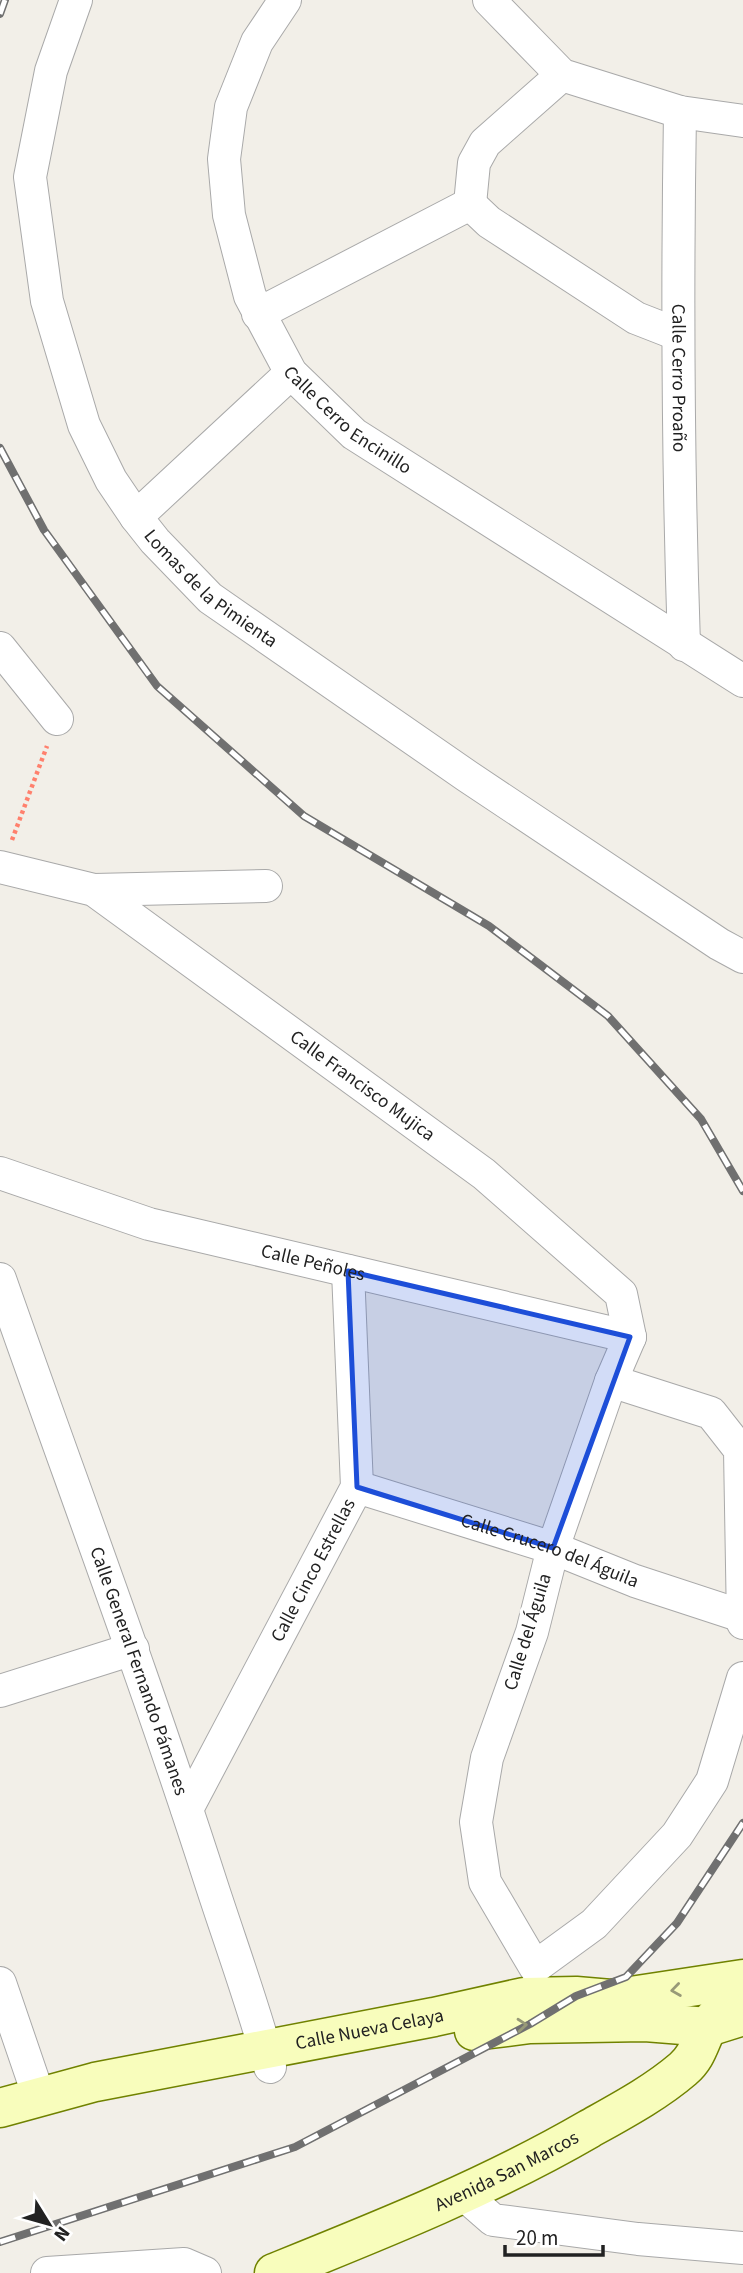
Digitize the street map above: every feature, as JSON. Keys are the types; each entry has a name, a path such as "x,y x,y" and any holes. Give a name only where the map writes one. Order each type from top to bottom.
{"main road":[{"name":"Calle Nueva Celaya","path":"0,2131 202,2079 267,2059 524,1997 576,1996 611,1999 743,1979"},
{"name":"Avenida San Marcos","path":"274,2273 418,2215 551,2151 648,2095 684,2068 725,2022 743,1985"},
{"name":"Calle Nueva Celaya","path":"0,2108 95,2082 488,2028 530,2024 645,2021 725,2022"}],"street":[{"name":"Lomas de la Pimienta","path":"76,0 51,71 30,177 47,301 84,425 111,480 136,517 155,541 210,598 478,784 719,944 743,957"},
{"name":"Calle Cerro Encinillo","path":"285,0 257,42 231,107 224,159 229,215 250,296 290,373 355,433 743,681"},
{"path":"489,0 562,75 680,112 743,121"},
{"path":"470,204 474,163 485,144 562,75"},
{"name":"Calle Cerro Proaño","path":"680,112 678,481 684,645"},
{"path":"258,314 470,204"},
{"path":"470,204 489,222 636,318 677,334"},
{"path":"136,517 290,373"},
{"path":"0,648 57,719"},
{"name":"Calle Francisco Mujica","path":"1,869 94,890 267,886"},
{"name":"Calle Francisco Mujica","path":"94,890 484,1174 621,1294 630,1337"},
{"name":"Calle Peñoles","path":"0,1173 149,1224 630,1337"},
{"name":"Calle Cinco Estrellas","path":"187,1809 356,1487 348,1271"},
{"name":"Calle General Fernando Pámanes","path":"0,1279 72,1487 133,1649 267,2059"},
{"name":"Calle del Águila","path":"630,1337 611,1381 553,1548 532,1632 487,1758 476,1822 485,1882 535,1967 594,1924 677,1835 712,1781 743,1678"},
{"path":"611,1381 711,1413 740,1450 743,1623"},
{"name":"Calle Crucero del Águila","path":"356,1487 553,1548 635,1581 742,1616"},
{"path":"0,1691 133,1649"},
{"path":"0,1983 39,2098"},
{"path":"462,2193 493,2220 638,2239 743,2248"},
{"path":"47,2273 184,2264 205,2273"}],"path":[{"path":"1,869 57,719"}],"highlighted area":[{"path":"348,1271 630,1337 553,1548 357,1487"}],"railway":[{"path":"0,14 5,0"},
{"path":"0,448 44,530 157,686 304,816 489,926 608,1016 701,1119 743,1191"},
{"path":"0,2242 295,2147 530,2024 576,1996 626,1977 677,1923 743,1823"}]}
